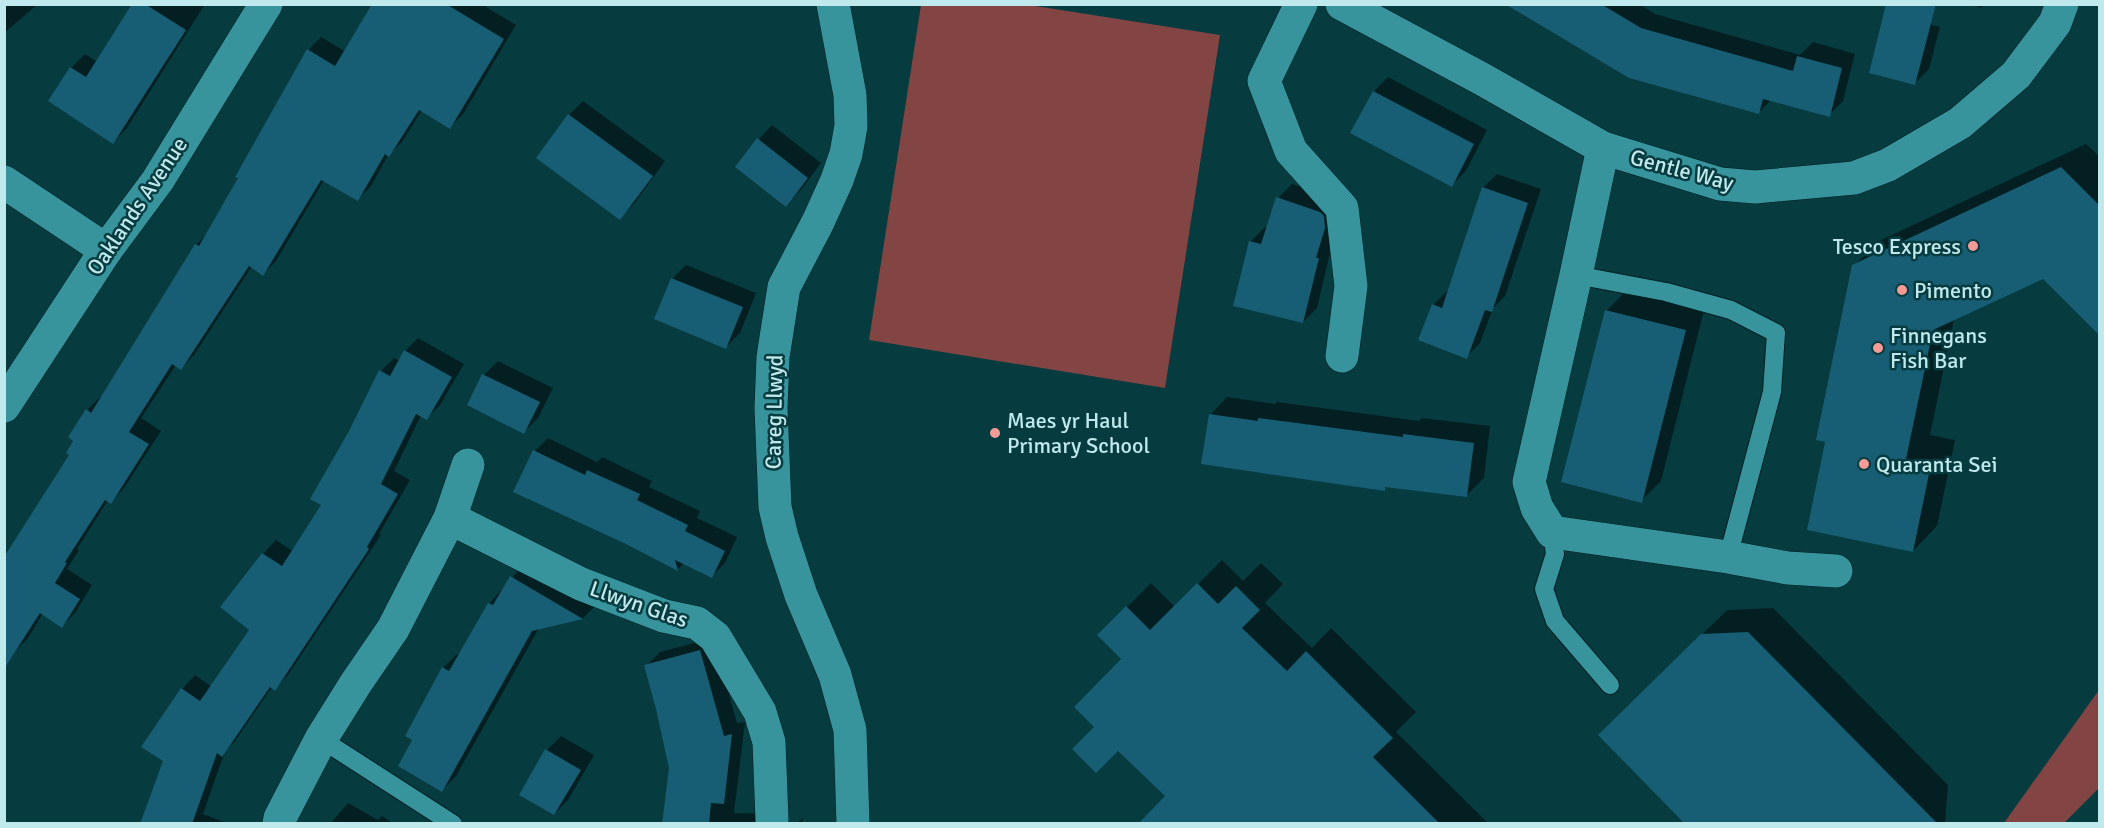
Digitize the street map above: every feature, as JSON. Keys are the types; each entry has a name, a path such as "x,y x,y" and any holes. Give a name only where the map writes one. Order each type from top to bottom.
{"street":[{"name":"Oaklands Avenue","path":"4,406 106,250 158,180 266,4"},
{"name":"Careg Llwyd","path":"833,4 850,95 851,126 846,154 837,180 784,287 773,357 771,408 775,507 782,537 801,595 835,675 850,730 853,824"},
{"path":"1302,4 1264,81 1291,152 1342,208 1350,286 1342,356"},
{"name":"Gentle Way","path":"1342,4 1482,79 1603,148 1720,184 1755,186 1854,178 1888,165 1960,123 2016,75 2055,23 2062,4"},
{"path":"1603,148 1529,482 1537,508 1552,532 1728,557 1788,568 1836,571"},
{"path":"4,182 106,250"},
{"path":"279,824 321,739 393,629 450,518 468,465"},
{"name":"Llwyn Glas","path":"450,518 581,584 664,616 697,623 715,637 760,712 769,742 772,820"}],"lane":[{"path":"1576,275 1666,292 1731,310 1776,333 1772,392 1728,557"},
{"path":"1552,532 1555,554 1544,589 1555,621 1610,686"},
{"path":"321,739 453,824"}],"shaded area":[{"path":"921,5 1029,5 1220,35 1165,388 869,340"},
{"path":"2099,690 2099,788 2064,823 2004,823"}],"building":[{"path":"132,4 145,4 186,30 113,144 48,101 70,67 86,77"},
{"path":"372,4 446,4 504,39 450,129 419,110 389,157 385,154 358,201 321,180 263,276 249,266 181,370 172,364 129,432 149,444 111,504 105,500 65,562 67,563 55,583 80,599 62,628 40,613 4,669 4,557 69,455 66,453 73,441 68,437 86,409 91,413 195,244 199,246 307,49 335,66"},
{"path":"1505,4 1601,4 1641,28 1793,71 1797,56 1842,68 1830,117 1763,99 1759,114 1629,78"},
{"path":"1886,4 1936,4 1915,85 1869,73"},
{"path":"1373,91 1474,144 1452,187 1350,133"},
{"path":"568,114 653,176 620,220 536,158"},
{"path":"757,138 808,178 786,207 735,167"},
{"path":"2061,167 2100,206 2100,336 2043,279 1933,330 1906,459 1931,464 1913,552 1807,530 1825,442 1816,440 1852,265"},
{"path":"1482,187 1528,203 1492,312 1485,310 1467,359 1418,340 1432,304 1442,308"},
{"path":"1276,197 1320,212 1324,216 1325,228 1316,258 1319,258 1303,323 1233,306 1249,241 1261,244"},
{"path":"671,278 743,307 726,349 654,319"},
{"path":"1605,310 1686,330 1642,503 1561,482"},
{"path":"404,350 452,377 427,420 416,414 381,484 398,494 367,547 369,549 275,691 270,687 222,757 217,753 192,824 140,824 163,761 141,747 181,688 200,701 249,630 220,607 262,553 282,566 321,505 310,499 349,431 379,370 390,376"},
{"path":"482,374 540,402 524,434 467,405"},
{"path":"1209,414 1474,443 1467,497 1385,487 1385,491 1201,464"},
{"path":"533,450 585,475 587,470 640,494 637,500 688,525 685,531 725,551 712,578 675,560 678,571 626,544 513,492"},
{"path":"510,576 583,619 532,631 442,792 398,766 412,740 405,736 442,667 449,671 488,603 493,605"},
{"path":"1197,583 1218,604 1236,586 1260,610 1242,628 1287,671 1306,651 1393,738 1373,757 1440,824 1138,824 1165,796 1118,751 1096,773 1072,749 1094,727 1074,707 1121,659 1097,635 1126,606 1150,630"},
{"path":"1748,632 1938,824 1685,824 1598,735 1701,634"},
{"path":"700,650 724,736 732,734 724,804 711,803 709,824 662,824 669,768 644,665"},
{"path":"545,749 581,770 554,815 519,795"}],"place":[{"name":"Tesco Express","path":"1973,246"},
{"name":"Pimento","path":"1902,290"},
{"name":"Finnegans Fish Bar","path":"1878,348"},
{"name":"Maes yr Haul Primary School","path":"995,433"},
{"name":"Quaranta Sei","path":"1864,464"}]}
